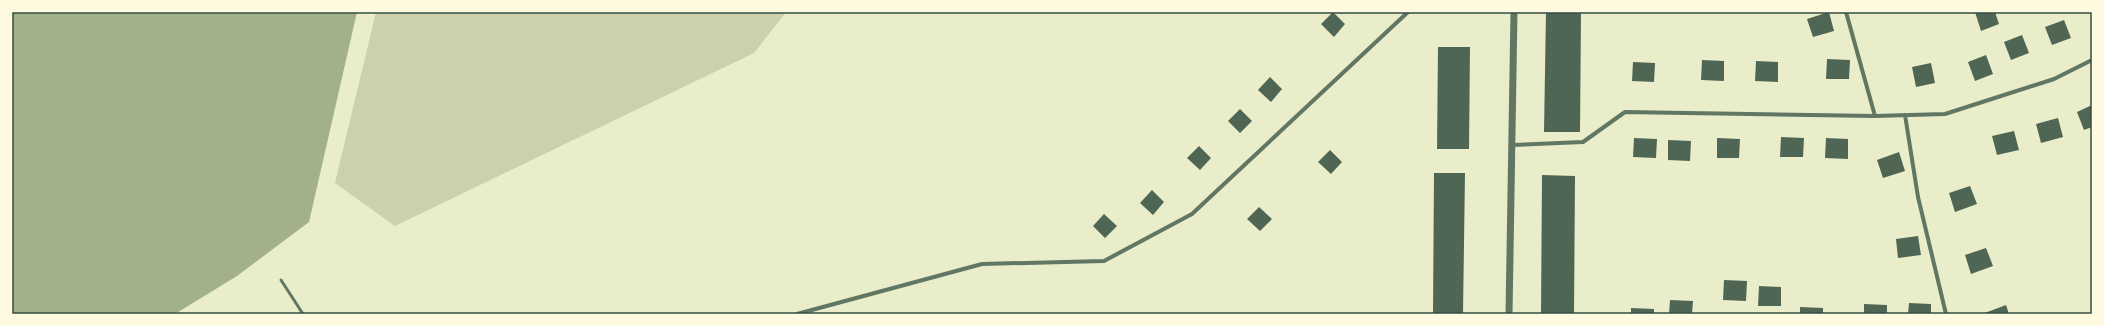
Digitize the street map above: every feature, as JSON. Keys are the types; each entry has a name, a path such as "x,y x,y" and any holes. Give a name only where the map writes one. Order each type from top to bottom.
{"street":[{"path":"797,314 982,264 1104,261 1192,214 1408,12"},
{"path":"1509,314 1514,12"},
{"path":"1846,12 1875,116"},
{"path":"1512,145 1583,142 1625,112 1875,116 1945,114 2054,79 2092,60"},
{"path":"1905,115 1918,197 1946,314"}],"lane":[{"path":"281,280 303,314"}],"shaded area":[{"path":"12,12 357,12 309,222 237,276 175,314 12,314"},
{"path":"376,12 786,12 754,53 395,226 335,183"}],"building":[{"path":"1333,12 1345,24 1334,37 1321,24"},
{"path":"1546,12 1581,12 1580,132 1544,132"},
{"path":"1829,12 1834,31 1813,37 1807,19"},
{"path":"1975,12 1995,12 1999,24 1981,31"},
{"path":"2064,20 2071,38 2052,45 2045,27"},
{"path":"2022,35 2029,53 2011,60 2004,42"},
{"path":"1438,47 1470,47 1469,149 1437,149"},
{"path":"1986,55 1993,74 1975,81 1968,62"},
{"path":"1827,59 1850,60 1849,79 1826,79"},
{"path":"1702,60 1724,61 1724,81 1701,80"},
{"path":"1756,61 1778,62 1778,82 1755,81"},
{"path":"1633,62 1655,63 1654,82 1632,81"},
{"path":"1931,63 1935,83 1916,87 1912,67"},
{"path":"1270,77 1282,89 1271,102 1258,90"},
{"path":"2092,105 2092,127 2084,130 2077,112"},
{"path":"1240,109 1252,121 1240,133 1228,121"},
{"path":"2058,118 2063,137 2041,143 2036,124"},
{"path":"2014,131 2019,150 1997,155 1992,136"},
{"path":"1781,137 1804,138 1803,157 1780,157"},
{"path":"1634,138 1657,139 1656,158 1633,157"},
{"path":"1717,138 1740,139 1739,158 1717,158"},
{"path":"1826,138 1848,139 1848,159 1825,158"},
{"path":"1668,140 1691,141 1690,161 1668,160"},
{"path":"1199,146 1211,158 1200,170 1187,158"},
{"path":"1330,150 1342,162 1331,174 1318,162"},
{"path":"1899,152 1905,171 1883,178 1877,160"},
{"path":"1434,173 1465,173 1463,314 1433,314"},
{"path":"1542,175 1575,176 1574,314 1541,314"},
{"path":"1970,186 1977,204 1955,212 1949,193"},
{"path":"1152,190 1164,202 1153,215 1140,203"},
{"path":"1259,207 1272,219 1260,231 1247,219"},
{"path":"1104,214 1117,226 1105,238 1093,226"},
{"path":"1918,236 1921,255 1898,258 1896,239"},
{"path":"1986,248 1993,266 1971,274 1965,255"},
{"path":"1724,280 1747,281 1746,301 1723,300"},
{"path":"1759,286 1781,287 1781,306 1758,306"},
{"path":"1670,300 1693,301 1692,314 1669,314"},
{"path":"1909,303 1931,304 1931,314 1908,314"},
{"path":"1864,304 1887,305 1887,314 1864,314"},
{"path":"2006,305 2009,314 1982,314"},
{"path":"1800,307 1823,308 1823,314 1800,314"},
{"path":"1631,308 1654,309 1654,314 1631,314"}]}
